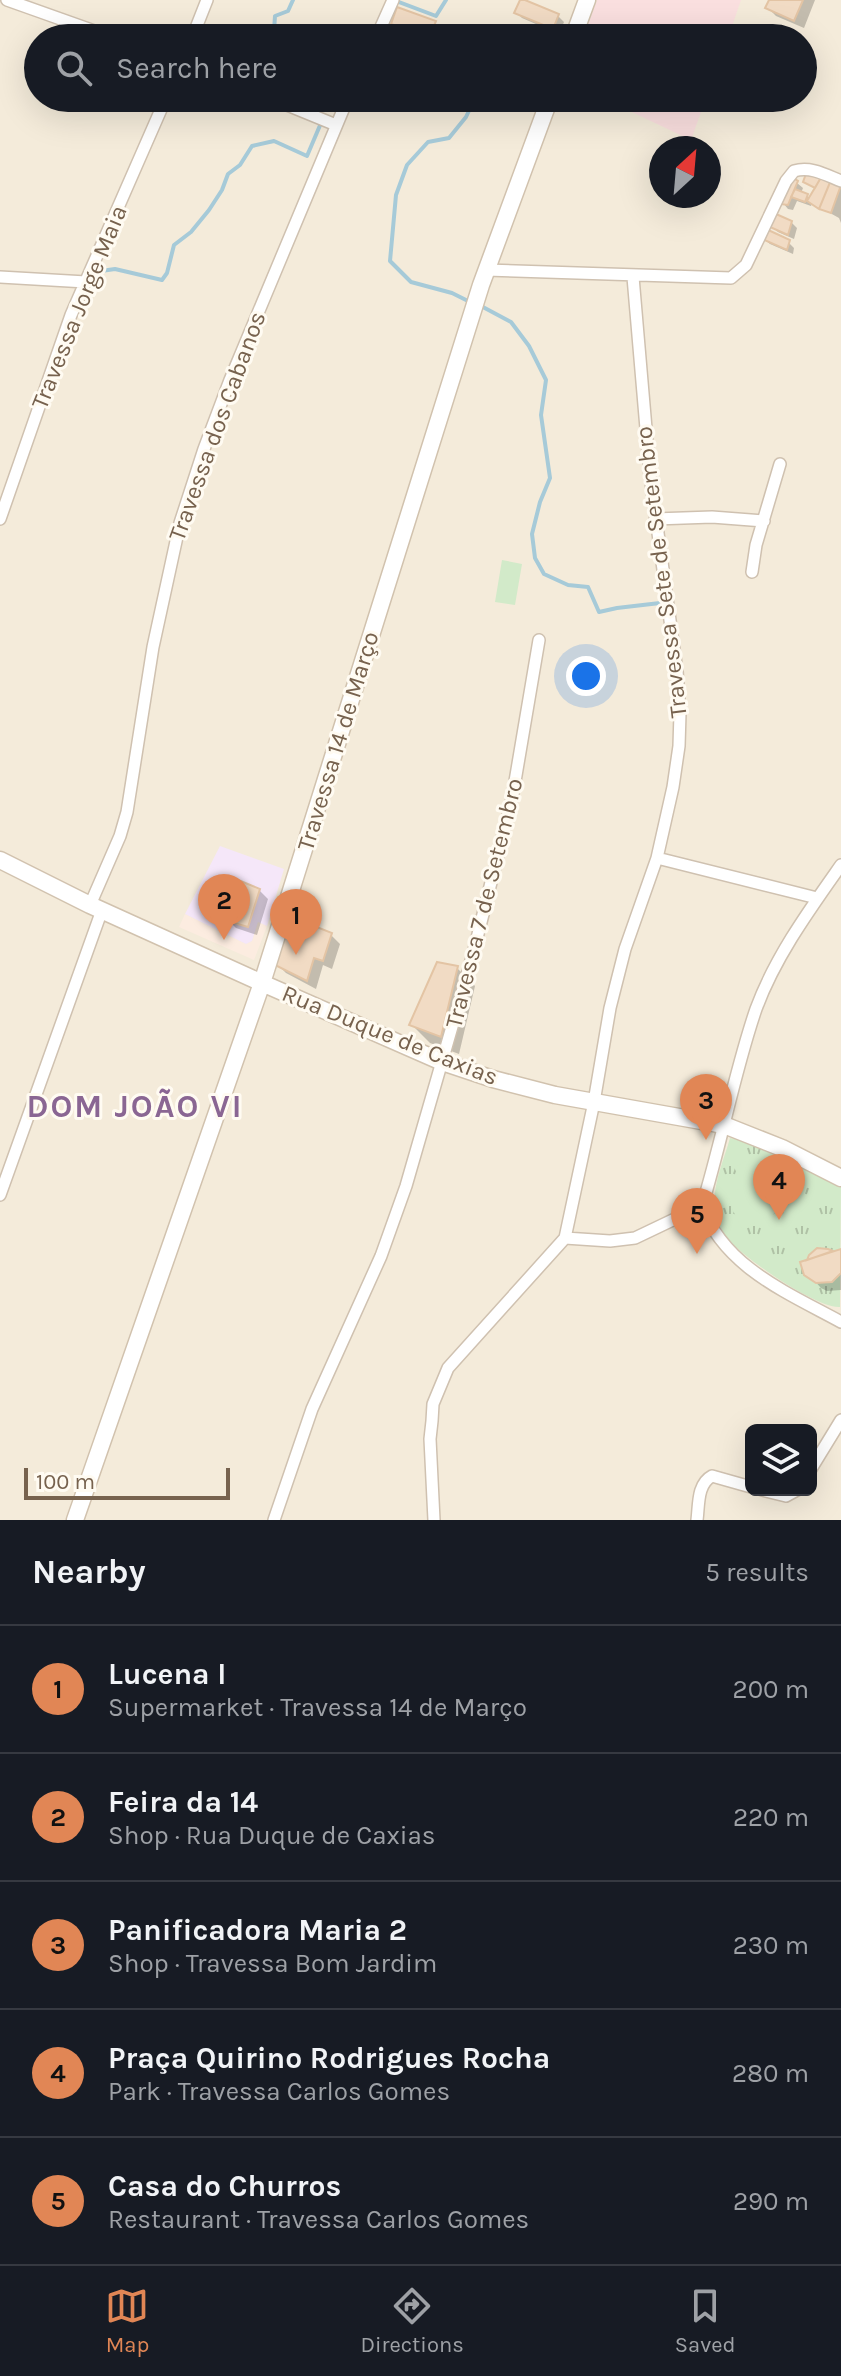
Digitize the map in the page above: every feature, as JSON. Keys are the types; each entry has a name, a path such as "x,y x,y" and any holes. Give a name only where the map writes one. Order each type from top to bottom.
{"street":[{"path":"7,0 75,24"},
{"path":"198,24 207,0"},
{"path":"382,24 393,0"},
{"path":"578,24 587,0"},
{"name":"Travessa Jorge Maia","path":"0,519 56,355 160,112"},
{"path":"304,112 336,125"},
{"name":"Travessa dos Cabanos","path":"0,1195 127,812 156,631 184,510 230,380 342,112"},
{"name":"Travessa 14 de Março","path":"75,1520 262,983 486,270 545,112"},
{"path":"486,270 731,278 746,265 786,181 794,171 814,170 841,181"},
{"path":"0,277 86,282"},
{"name":"Travessa Sete de Setembro","path":"565,1238 616,980 657,858 679,746 677,671 643,415 633,277"},
{"path":"752,572 756,545 780,464"},
{"path":"655,519 712,517 764,521"},
{"name":"Travessa 7 de Setembro","path":"274,1520 312,1409 389,1234 442,1062 470,967 512,799 539,640"},
{"path":"657,858 817,898"},
{"name":"Rua Duque de Caxias","path":"0,860 262,983 442,1062 520,1087 724,1125 838,1170"},
{"path":"841,865 817,898 774,970 757,1007 702,1206 715,1234 738,1261 779,1288 841,1321"},
{"path":"434,1520 430,1439 433,1404 448,1368 565,1238 610,1241 635,1238 702,1206"},
{"path":"817,1459 841,1420"},
{"path":"697,1520 706,1478 712,1476 745,1485"}],"shaded area":[{"path":"0,0 841,0 841,1520 0,1520"},
{"path":"597,0 741,0 733,24 588,24"},
{"path":"632,112 701,112 692,136 683,136"},
{"path":"220,846 284,869 267,926 258,922 252,941 246,944 185,914"},
{"path":"185,914 246,944 252,941 258,922 267,926 254,960 179,927"}],"green space":[{"path":"502,560 522,564 515,605 495,602"},
{"path":"730,1138 760,1145 841,1179 840,1307 814,1299 779,1279 745,1255 723,1232 714,1203"},
{"path":"764,1153 773,1173 791,1165 807,1198 742,1229 726,1196 743,1187 734,1167"}],"building":[{"path":"520,0 525,0 559,14 555,24 541,24 514,13"},
{"path":"769,0 803,0 794,21 765,8"},
{"path":"397,7 436,21 435,24 391,24"},
{"path":"807,171 820,179 815,188 803,182"},
{"path":"790,176 798,181 788,205 780,204"},
{"path":"822,176 831,180 819,209 807,201"},
{"path":"831,180 841,185 831,213 819,209"},
{"path":"795,189 808,194 805,202 791,197"},
{"path":"776,214 792,221 788,235 770,227"},
{"path":"766,229 790,240 787,250 762,239"},
{"path":"231,877 260,889 248,927 224,920 234,886 229,885"},
{"path":"289,916 332,933 323,961 314,958 307,981 275,965"},
{"path":"437,962 458,966 441,1037 409,1025"},
{"path":"817,1248 828,1249 833,1251 807,1260"},
{"path":"841,1249 841,1273 832,1282 816,1283 804,1275 800,1262"}],"waterway":[{"path":"274,24 275,16 288,11 293,0"},
{"path":"396,1 436,16 446,0"},
{"path":"466,300 411,282 390,261 396,195 407,165 428,142 449,138 468,112"},
{"path":"101,271 115,269 162,280 167,273 174,245 191,232 209,210 228,174 240,165 252,146 274,141 307,156 321,123"},
{"path":"481,306 511,322 529,346 546,380 541,415 550,478 532,534 535,558 544,574 568,585 588,587 599,612 660,603"}],"place":[{"name":"Feira da 14","path":"224,940"},
{"name":"Lucena I","path":"296,955"},
{"name":"Panificadora Maria 2","path":"706,1140"},
{"name":"Praça Quirino Rodrigues Rocha","path":"779,1220"},
{"name":"Casa do Churros","path":"697,1254"}],"district":[{"name":"DOM JOÃO VI","path":"135,1106"}]}
